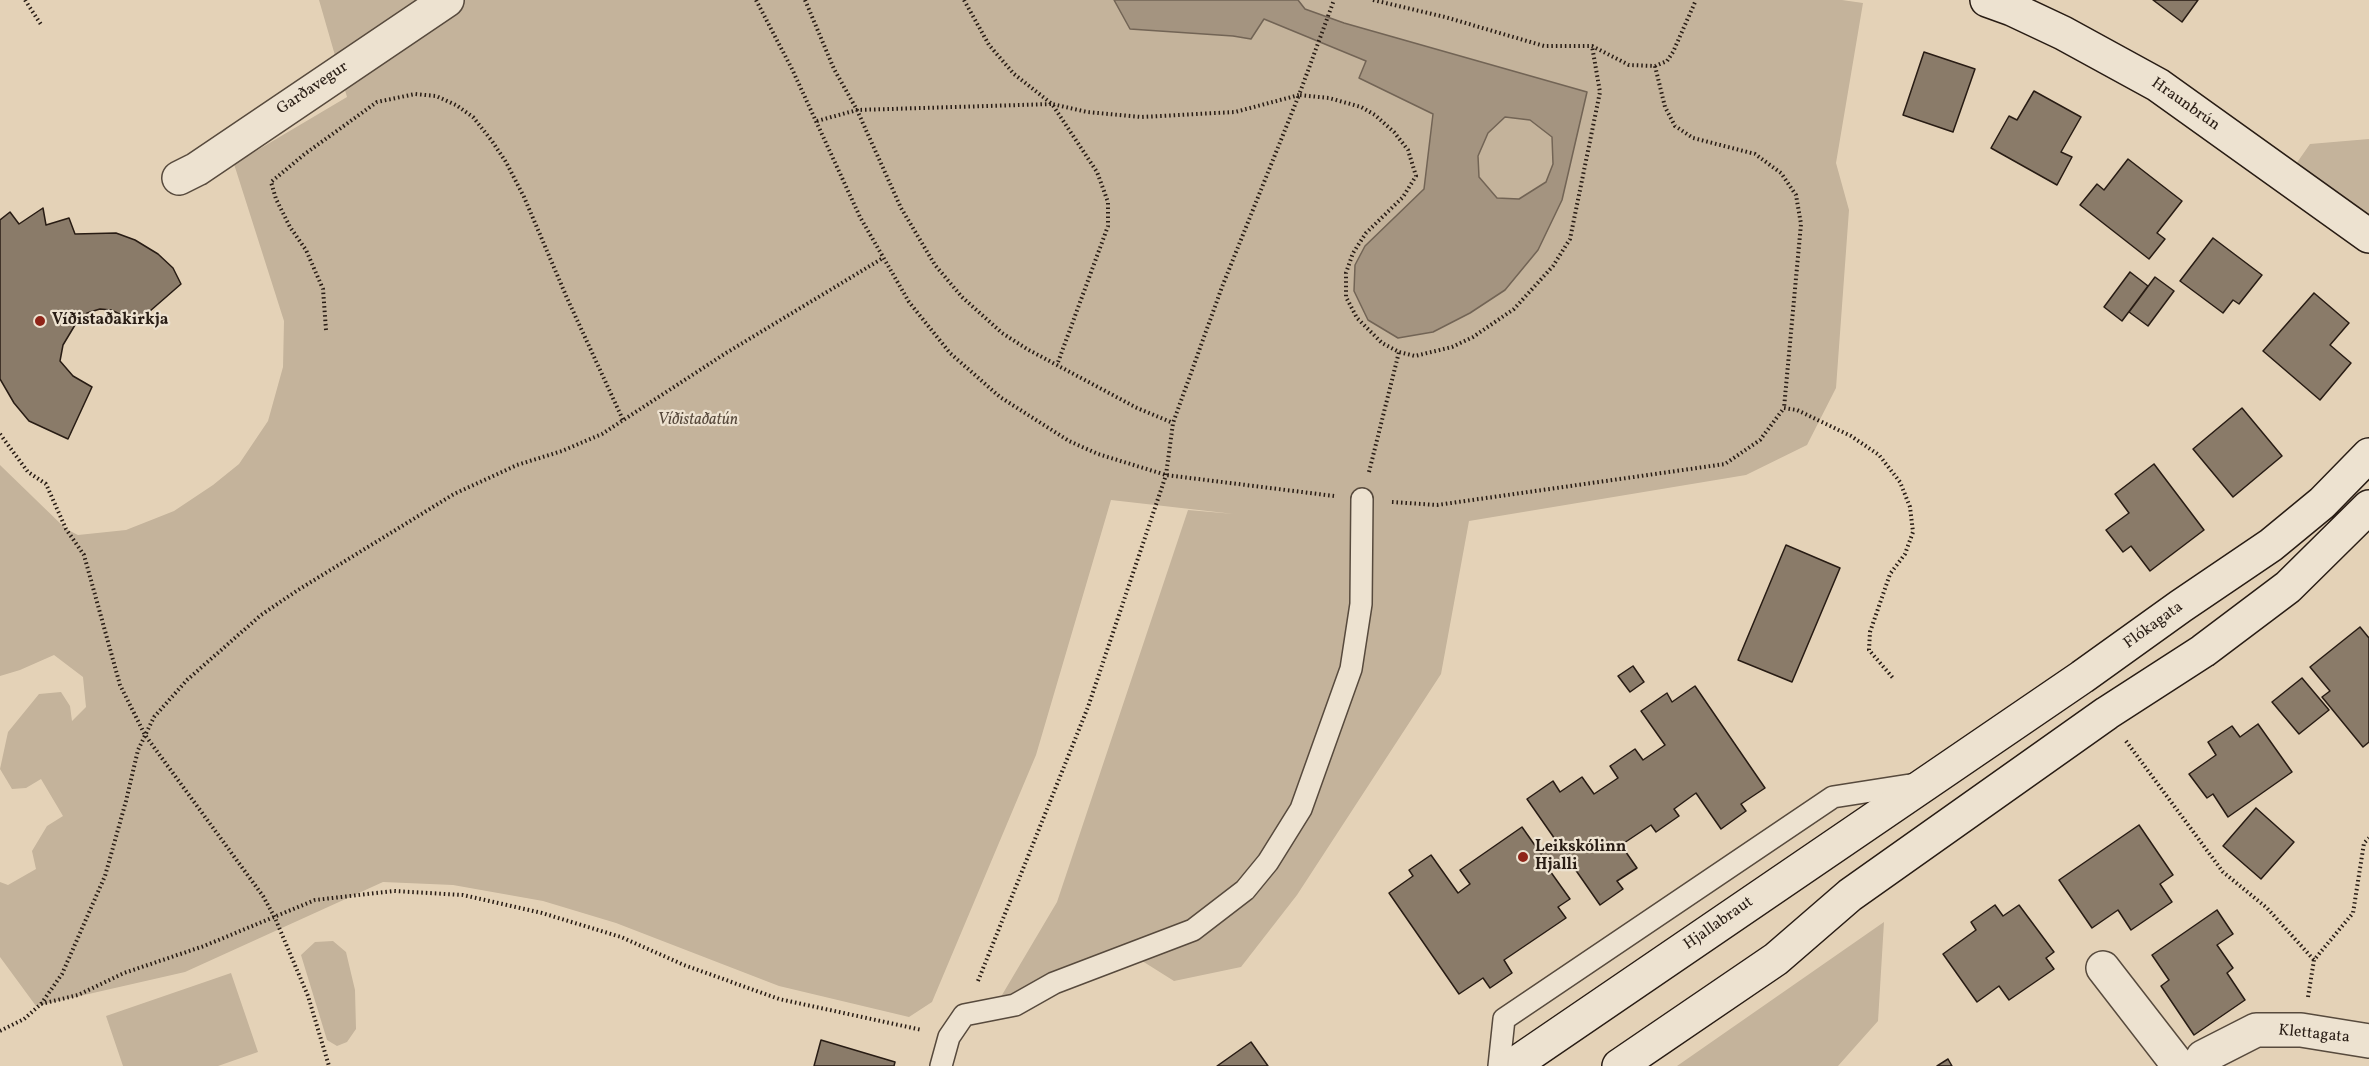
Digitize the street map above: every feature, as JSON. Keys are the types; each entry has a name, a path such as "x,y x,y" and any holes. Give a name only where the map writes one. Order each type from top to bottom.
{"main road":[{"name":"Garðavegur","path":"178,178 197,169 447,0"},
{"name":"Hraunbrún","path":"1987,0 2063,33 2158,85 2369,236"},
{"name":"Flókagata","path":"1926,783 2271,545 2322,503 2369,455"},
{"path":"1618,1066 1776,960 1850,895 2107,713 2204,651 2288,587 2369,507"},
{"name":"Hjallabraut","path":"1499,1063 1926,783"},
{"path":"2103,968 2179,1066"},
{"name":"Klettagata","path":"2201,1066 2203,1057 2256,1030 2301,1030 2369,1041"}],"lane":[{"path":"941,1066 949,1037 964,1015 1015,1005 1054,983 1193,930 1245,890 1268,862 1301,809 1351,669 1361,604 1362,499"},
{"path":"1499,1063 1504,1019 1833,797 1926,783"}],"path":[{"path":"25,0 42,26"},
{"path":"756,0 817,121 860,217 909,302 950,353 1000,397 1069,441 1098,454 1166,475 1437,506 1725,464 1760,440 1784,408 1801,224 1796,195 1781,172 1755,154 1693,138 1675,126 1665,107 1655,66"},
{"path":"805,0 834,69 856,110 901,207 935,265 963,297 1002,333 1137,408 1173,423"},
{"path":"964,0 989,45 1014,74 1052,104 1097,172 1108,201 1108,226 1096,264 1057,365"},
{"path":"964,1015 1088,707 1166,475 1173,423 1222,286 1299,95 1334,0"},
{"path":"1373,0 1445,17 1544,46 1592,46 1629,65 1655,66 1666,61 1673,52 1696,0"},
{"path":"817,121 856,110 1052,104 1087,112 1141,117 1235,112 1299,95 1329,98 1361,107 1375,115 1394,132 1408,150 1416,176 1403,197 1366,233 1353,253 1346,273 1346,297 1357,318 1382,343 1399,352 1415,356 1452,347 1514,309 1553,266 1570,239 1600,92 1592,46"},
{"path":"326,330 323,289 306,250 290,227 276,199 271,182 306,153 377,102 415,94 436,96 456,105 472,117 506,162 524,197 623,420"},
{"path":"0,1031 24,1019 41,1004 62,974 105,876 138,750 154,717 187,680 261,615 454,494 517,465 562,451 602,434 726,353 883,258"},
{"path":"1362,499 1399,352"},
{"path":"1784,408 1797,410 1851,436 1879,455 1900,482 1910,507 1913,532 1905,554 1890,574 1870,632 1869,650 1893,678"},
{"path":"0,434 28,472 46,484 66,529 84,555 120,685 145,735 249,877 275,918 308,996 329,1066"},
{"path":"2124,737 2223,872 2267,908 2314,960"},
{"path":"2301,1030 2314,960 2353,913 2364,843 2369,838"},
{"path":"41,1004 78,995 124,973 204,946 315,900 394,891 463,895 542,913 621,937 684,965 779,999 949,1037"}],"green space":[{"name":"Víðistaðatún","path":"319,0 1842,0 1863,3 1836,163 1849,210 1836,388 1807,445 1746,475 1469,521 1441,674 1297,895 1241,967 1174,981 1139,959 989,1017 1057,902 1188,510 1234,514 1111,500 1036,755 932,1002 909,1017 779,986 616,923 543,901 453,885 383,882 185,972 36,1006 0,957 0,882 8,885 36,869 32,851 47,826 63,816 41,779 26,788 12,789 0,769 8,732 39,694 61,692 70,706 72,721 86,707 83,677 54,655 0,676 0,465 66,529 78,535 126,530 174,511 239,464 268,421 283,367 284,321 234,164 347,97"},
{"path":"2369,139 2369,224 2296,164 2310,144"},
{"path":"1884,922 1878,1021 1838,1066 1677,1066"},
{"path":"333,941 346,952 355,990 356,1029 347,1042 337,1046 327,1040 301,955 315,942"},
{"path":"231,973 258,1052 218,1066 123,1066 106,1016"}],"shaded area":[{"path":"1114,0 1298,0 1305,9 1344,23 1587,92 1562,200 1538,250 1505,290 1470,313 1433,332 1398,338 1368,320 1354,291 1355,265 1365,246 1424,189 1433,114 1359,78 1366,61 1264,19 1251,39 1130,29","holes":["1505,117 1530,120 1552,137 1553,164 1546,182 1519,199 1497,198 1479,177 1478,156 1488,133"]}],"building":[{"path":"2153,0 2198,0 2182,22"},
{"path":"1924,52 1975,69 1953,132 1903,115"},
{"path":"2034,91 2081,117 2061,152 2072,157 2057,185 1991,148 2009,116 2017,120"},
{"path":"2128,159 2182,201 2157,233 2165,239 2149,259 2080,205 2097,184 2104,190"},
{"name":"Víðistaðakirkja","path":"43,208 46,225 69,218 75,234 116,233 135,240 158,254 173,268 181,284 134,325 124,316 111,310 100,309 87,313 75,325 63,345 60,361 73,376 92,387 68,439 29,421 14,403 0,379 0,220 10,212 19,224"},
{"path":"2213,238 2262,275 2239,304 2233,300 2223,313 2180,281"},
{"path":"2130,272 2148,286 2122,321 2104,307"},
{"path":"2155,277 2174,291 2148,326 2129,312"},
{"path":"2314,293 2349,323 2330,345 2351,363 2320,400 2263,351"},
{"path":"2242,408 2282,456 2233,497 2193,449"},
{"path":"2154,464 2204,530 2150,571 2131,546 2123,552 2106,530 2129,513 2115,494"},
{"path":"1786,545 1840,568 1792,682 1738,660"},
{"path":"2360,627 2369,638 2369,742 2363,747 2322,697 2330,691 2310,667"},
{"path":"1633,666 1644,682 1630,692 1618,676"},
{"path":"2302,678 2329,710 2299,734 2272,702"},
{"path":"1695,686 1765,788 1741,804 1746,811 1721,829 1696,793 1674,809 1679,816 1656,832 1651,825 1621,845 1637,868 1617,881 1623,889 1600,905 1568,859 1550,871 1570,899 1558,907 1566,918 1504,960 1512,973 1490,988 1483,978 1459,994 1389,893 1413,876 1409,870 1431,855 1458,893 1470,884 1460,870 1522,827 1541,854 1557,842 1527,799 1553,781 1560,792 1582,777 1594,794 1618,778 1610,766 1635,749 1643,760 1665,745 1641,711 1667,693 1672,702"},
{"path":"2258,724 2292,772 2228,817 2213,794 2207,798 2189,774 2216,755 2208,742 2232,726 2240,737"},
{"path":"2256,808 2294,842 2261,879 2223,846"},
{"path":"2139,825 2173,875 2160,884 2172,902 2131,930 2118,910 2092,928 2059,880"},
{"path":"1995,905 2003,916 2019,905 2054,952 2046,958 2054,969 2009,1000 1999,986 1977,1002 1943,954 1976,930 1971,922"},
{"path":"2217,910 2233,934 2217,945 2233,968 2227,973 2245,1000 2194,1035 2161,986 2169,980 2152,955"},
{"path":"821,1040 895,1062 894,1066 814,1066"},
{"path":"1251,1042 1268,1066 1217,1066"},
{"path":"1948,1059 1952,1066 1937,1066"}],"place":[{"name":"Víðistaðakirkja","path":"40,321"},
{"name":"Leikskólinn Hjalli","path":"1523,857"}]}
